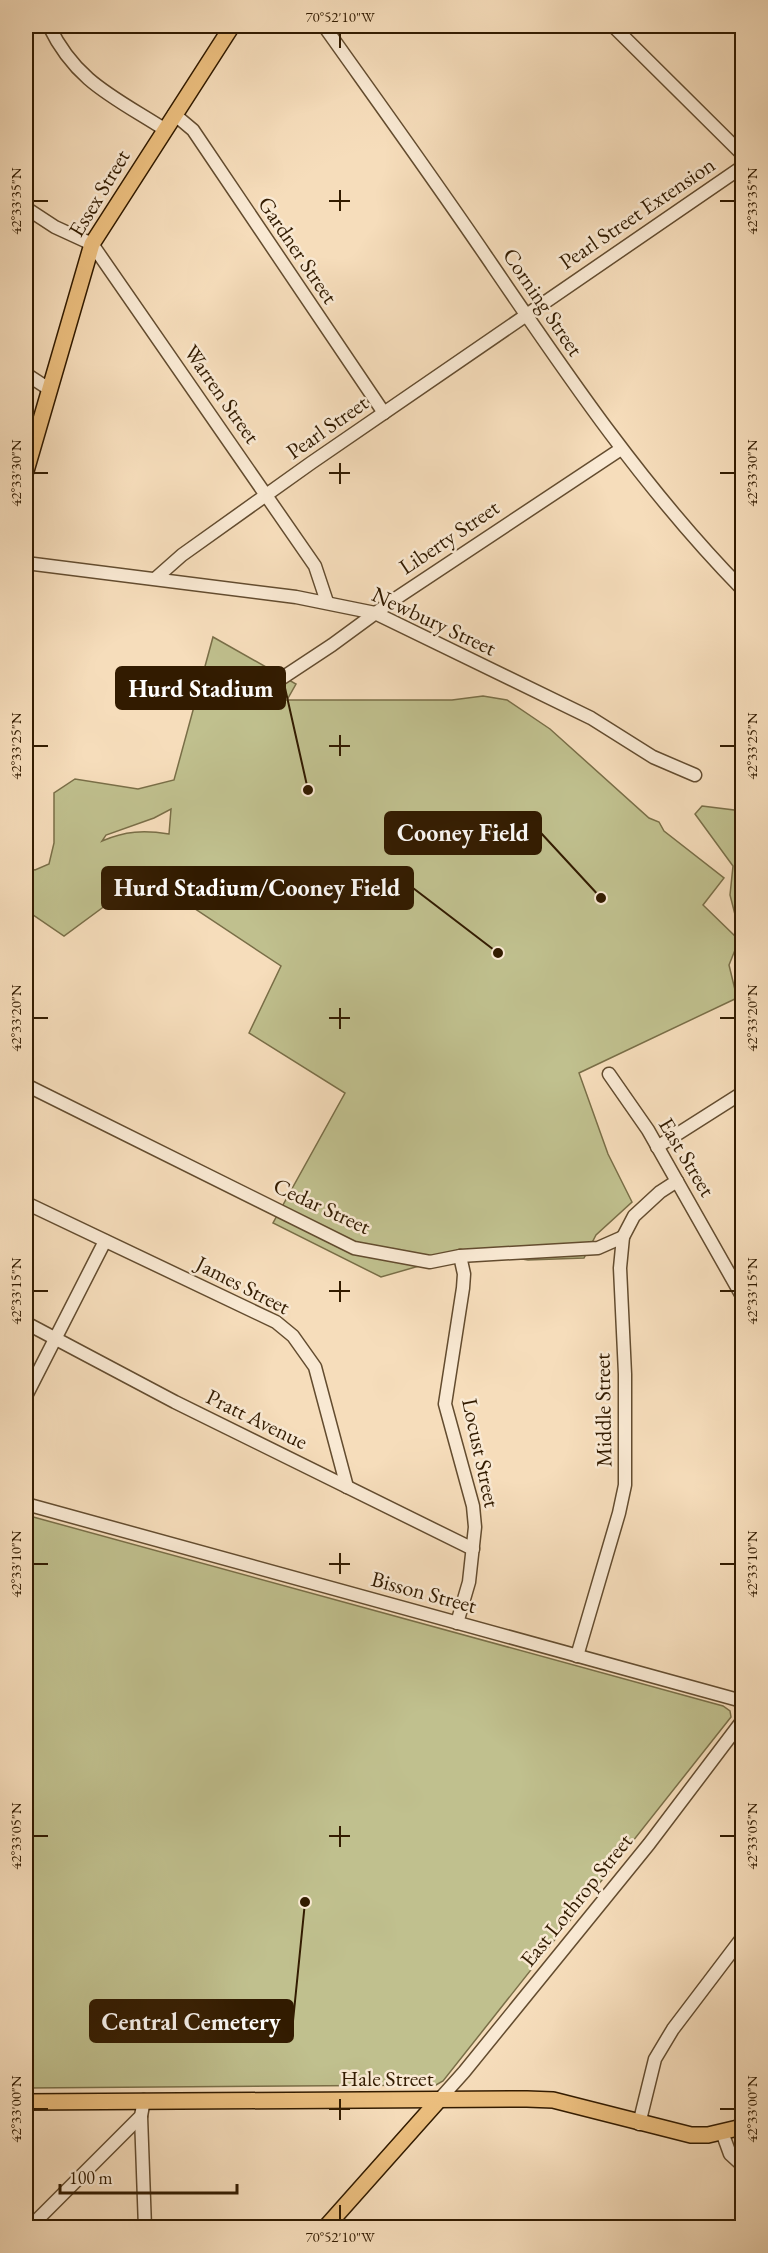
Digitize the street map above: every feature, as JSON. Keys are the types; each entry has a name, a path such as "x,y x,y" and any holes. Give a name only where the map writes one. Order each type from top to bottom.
{"main road":[{"name":"Essex Street","path":"26,471 92,244 232,26"},
{"name":"Hale Street","path":"26,2102 438,2101 480,2098 553,2100 639,2124 691,2135 722,2132 742,2127"},
{"path":"325,2228 438,2101"}],"street":[{"path":"49,26 70,63 88,80 164,129"},
{"name":"Corning Street","path":"324,26 621,449 704,550 742,590"},
{"path":"614,26 742,154"},
{"name":"Gardner Street","path":"174,114 193,130 384,413"},
{"name":"Pearl Street Extension","path":"526,315 742,167"},
{"path":"26,208 55,227 92,244"},
{"name":"Warren Street","path":"92,244 315,566 327,602"},
{"name":"Pearl Street","path":"156,578 182,555 267,494 526,315"},
{"path":"26,374 49,389"},
{"name":"Liberty Street","path":"273,684 621,449"},
{"name":"Newbury Street","path":"26,563 156,578 327,602 375,613 591,718 653,757 695,775"},
{"name":"East Street","path":"609,1074 657,1147 742,1296"},
{"name":"Cedar Street","path":"26,1085 354,1248 414,1261 430,1262 460,1256 598,1248 623,1238"},
{"path":"657,1147 742,1093"},
{"name":"Middle Street","path":"577,1656 625,1485 625,1385 620,1268 623,1238 634,1216 660,1192 677,1181"},
{"name":"James Street","path":"26,1203 276,1322 293,1336 315,1367 346,1487"},
{"path":"26,1396 105,1241"},
{"name":"Locust Street","path":"457,1623 469,1582 476,1527 473,1506 445,1404 464,1274 460,1256"},
{"name":"Pratt Avenue","path":"26,1323 175,1402 472,1549"},
{"name":"Bisson Street","path":"26,1504 742,1701"},
{"name":"East Lothrop Street","path":"438,2101 649,1844 742,1721"},
{"path":"639,2124 655,2059 673,2029 742,1938"},
{"path":"144,2100 141,2116 145,2228"},
{"path":"29,2228 141,2116"},
{"path":"722,2132 730,2154 742,2165"}],"green space":[{"path":"213,637 296,684 287,700 452,700 483,696 507,700 550,729 649,818 659,822 664,831 724,878 703,905 739,940 729,965 737,998 579,1073 608,1154 632,1202 596,1235 584,1258 528,1260 471,1251 381,1277 273,1223 345,1093 249,1033 281,966 162,887 140,880 64,936 26,910 26,868 35,870 49,864 54,843 54,793 75,779 138,789 174,780","holes":["171,809 169,834 135,832 102,841 106,835 154,818"]},
{"path":"702,806 742,811 742,942 730,895 733,866 695,814"},
{"path":"26,1515 723,1706 730,1711 731,1717 443,2081 436,2085 26,2088"}],"place":[{"name":"Hurd Stadium","path":"308,790"},
{"name":"Cooney Field","path":"601,898"},
{"name":"Hurd Stadium/Cooney Field","path":"498,953"},
{"name":"Central Cemetery","path":"305,1902"}]}
